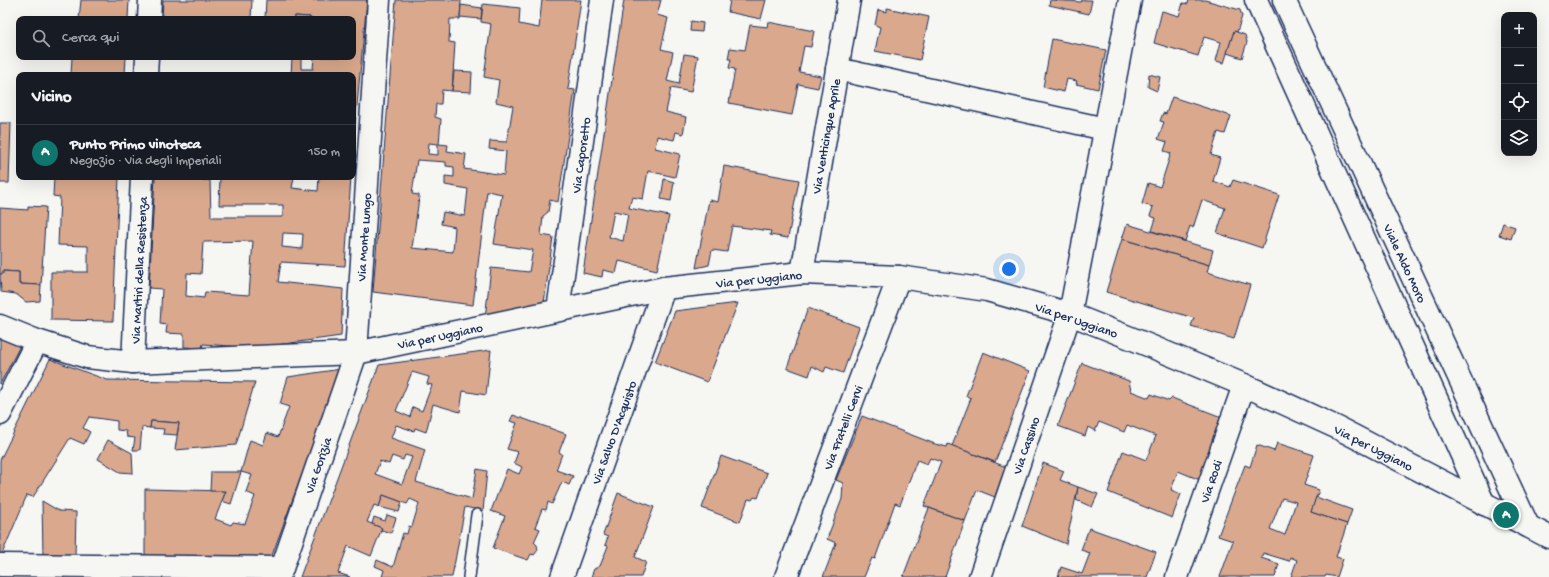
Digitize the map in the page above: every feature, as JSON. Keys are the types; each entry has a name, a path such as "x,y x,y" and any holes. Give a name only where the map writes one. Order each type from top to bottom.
{"street":[{"path":"149,16 150,0"},
{"name":"Via Monte Lungo","path":"356,353 379,0"},
{"name":"Via Caporetto","path":"558,310 602,0"},
{"name":"Via Venticinque Aprile","path":"802,273 849,0"},
{"name":"Via Cassino","path":"980,577 1070,314 1130,0"},
{"path":"1256,0 1484,504"},
{"name":"Viale Aldo Moro","path":"1284,0 1528,526"},
{"path":"146,72 147,60"},
{"path":"837,69 1105,129"},
{"name":"Via Martiri della Resistenza","path":"133,362 142,180"},
{"name":"Via per Uggiano","path":"0,326 36,341 87,357 133,362 356,353 664,288 802,273 899,277 987,290 1070,314 1244,386 1338,428 1528,526"},
{"name":"Via Fratelli Cervi","path":"786,577 899,277"},
{"name":"Via Salvo D'Acquisto","path":"562,577 664,288"},
{"path":"0,414 36,341"},
{"name":"Via Gorizia","path":"280,572 356,353"},
{"name":"Via Rodi","path":"1177,577 1244,386"},
{"path":"1528,526 1549,537"},
{"path":"0,565 280,572"}],"lane":[{"path":"469,577 477,515"}],"building":[{"path":"81,0 129,0 128,16 79,16"},
{"path":"163,0 252,0 251,16 162,16"},
{"path":"266,0 367,0 356,116 356,72 291,72 292,60 301,60 301,69 313,69 314,60 356,60 356,16 265,16"},
{"path":"396,0 461,0 460,19 450,19 449,42 455,43 452,91 442,90 441,104 436,104 435,117 441,119 439,144 448,145 447,151 466,154 464,169 504,175 506,151 489,149 490,141 507,142 513,106 496,102 499,80 484,77 491,24 481,22 483,4 520,8 519,24 539,28 542,0 581,0 568,89 575,90 558,202 550,200 548,212 543,216 541,235 553,237 544,303 485,318 491,268 529,272 533,250 494,244 502,194 487,191 473,305 373,292","holes":["429,143 438,144 438,155 428,154","417,160 446,162 446,166 454,167 454,177 445,176 445,185 468,189 465,216 443,212 441,224 455,227 453,252 412,248 419,198 419,195 412,194"]},
{"path":"624,0 661,0 657,15 668,18 661,49 673,52 667,81 679,84 684,54 698,56 691,92 671,88 666,112 686,117 683,134 676,132 674,140 657,136 655,148 680,154 675,177 648,171 643,199 632,197 629,208 669,216 657,270 619,261 616,273 603,270 602,277 583,273","holes":["614,211 628,214 623,241 609,237"]},
{"path":"730,0 766,0 761,19 728,12"},
{"path":"1050,0 1081,2 1082,0 1092,0 1089,14 1049,5"},
{"path":"1189,0 1205,0 1240,10 1242,16 1237,32 1234,31 1224,63 1216,61 1221,42 1204,37 1198,56 1154,43 1162,11 1179,16 1183,3 1188,4"},
{"path":"461,5 482,8 481,19 460,17"},
{"path":"887,8 929,17 920,60 875,51 880,27 875,25 878,10 887,12"},
{"path":"691,21 703,23 702,32 690,31"},
{"path":"768,22 814,31 811,47 804,46 799,72 821,76 818,88 798,84 792,115 729,103 735,69 729,68 731,59 728,59 730,48 745,50 750,25 767,27"},
{"path":"1234,31 1245,35 1247,42 1242,58 1227,53"},
{"path":"1052,39 1106,50 1098,89 1076,84 1077,81 1067,79 1064,92 1043,87"},
{"path":"72,60 126,60 125,72 71,72"},
{"path":"454,71 472,72 471,92 452,91"},
{"path":"1149,74 1160,77 1157,91 1148,87"},
{"path":"1172,97 1231,116 1225,134 1218,132 1211,155 1220,158 1213,181 1230,187 1233,180 1279,195 1262,248 1217,233 1225,208 1202,200 1193,228 1190,226 1185,241 1152,231 1156,218 1150,216 1153,207 1142,204 1148,183 1160,187 1171,153 1164,151 1167,142 1158,139 1164,122 1160,121 1163,113 1166,114"},
{"path":"0,123 11,123 9,183 0,183"},
{"path":"724,166 799,180 788,238 770,235 771,231 732,226 727,252 712,250 709,265 696,268 709,200 718,202"},
{"path":"664,179 674,182 671,201 661,199"},
{"path":"54,180 119,180 113,321 51,320 51,272 88,272 88,246 58,245 60,197 53,196"},
{"path":"155,180 210,180 211,217 283,217 283,205 219,205 220,180 293,180 292,188 318,191 319,180 351,180 345,266 281,262 278,282 343,289 341,336 255,348 203,344 202,348 184,347 184,334 166,333 167,325 160,324 162,289 149,288","holes":["283,233 303,234 302,249 282,247","253,241 249,295 205,292 204,298 186,296 187,273 201,274 203,242"]},
{"path":"28,206 46,207 41,285 19,284 19,272 3,271 3,274 0,274 0,208 28,210"},
{"path":"1503,223 1515,227 1511,239 1499,235"},
{"path":"1127,224 1213,250 1209,265 1122,239"},
{"path":"1122,239 1209,265 1207,272 1250,285 1234,339 1191,326 1194,318 1106,292"},
{"path":"3,271 19,272 19,284 41,285 40,301 26,302 16,294 1,292 0,274 3,274"},
{"path":"738,303 707,382 655,362 675,311"},
{"path":"808,308 859,327 843,373 826,367 824,372 812,366 809,376 787,368"},
{"path":"0,337 21,344 0,384"},
{"path":"491,350 486,395 463,391 460,412 433,404 426,432 415,428 414,431 396,425 391,438 425,450 416,482 472,499 477,469 487,471 483,511 465,507 452,577 382,577 384,570 375,566 377,560 393,567 403,533 407,534 409,526 412,527 419,503 410,499 407,504 383,495 379,507 374,505 367,522 382,528 371,556 348,546 338,573 350,577 300,577 379,365","holes":["412,372 429,377 427,384 432,385 422,411 413,407 410,417 396,411","405,455 412,457 402,484 375,474 380,461 389,464 392,456 403,460"]},
{"path":"983,352 1030,371 995,462 952,446 971,398 966,396"},
{"path":"50,359 107,380 255,382 236,445 175,450 179,423 151,421 150,428 142,427 140,450 133,450 135,438 127,437 126,431 117,430 117,421 89,417 83,428 90,432 84,444 70,438 33,497 27,495 2,554 0,554 0,460"},
{"path":"1082,363 1129,381 1131,391 1149,398 1151,394 1169,401 1172,398 1224,418 1200,480 1178,471 1171,490 1181,494 1172,518 1108,492 1123,451 1146,460 1156,436 1127,425 1124,432 1099,422 1095,431 1088,427 1085,436 1058,426"},
{"path":"341,369 271,558 145,556 145,489 226,491 215,519 231,525 233,522 245,524 255,496 246,492 252,475 241,472 250,440 263,445 267,433 278,437 289,407 280,404 288,377"},
{"path":"513,415 566,434 559,452 562,454 556,470 573,476 569,485 562,482 552,504 548,502 546,510 542,509 535,527 540,529 534,542 537,545 538,550 534,555 531,554 528,560 493,548 505,516 491,511 507,469 519,474 522,467 514,463 518,452 507,449 517,423 510,421"},
{"path":"862,416 935,444 947,447 948,444 1006,467 995,497 977,490 965,521 924,506 941,462 930,458 927,464 917,460 900,505 895,503 875,559 872,558 864,577 823,577 836,543 827,539 842,499 843,483 836,480"},
{"path":"151,421 179,423 177,435 163,434 164,429 150,428"},
{"path":"108,440 132,453 133,473 120,472 98,459"},
{"path":"1277,443 1314,455 1304,485 1319,490 1311,512 1347,524 1336,557 1343,559 1337,577 1326,575 1325,577 1291,577 1297,560 1290,557 1289,561 1263,553 1261,558 1279,564 1275,577 1220,577 1233,541 1218,536 1245,465 1250,467 1257,445 1274,451","holes":["1282,498 1296,502 1285,535 1270,529"]},
{"path":"721,456 767,473 758,498 754,497 752,500 748,499 740,522 702,508"},
{"path":"1043,463 1064,471 1060,480 1078,487 1066,544 1022,526"},
{"path":"211,472 241,472 231,504 222,501 226,491 210,491"},
{"path":"1078,487 1098,494 1092,507 1076,500"},
{"path":"618,493 654,507 635,557 646,562 641,577 591,577 594,569 600,566 608,546 605,545 608,537 603,535"},
{"path":"383,495 402,502 399,512 379,507"},
{"path":"1316,497 1352,510 1347,524 1311,512"},
{"path":"42,501 59,511 76,512 75,556 43,555"},
{"path":"929,508 965,521 945,577 903,577"},
{"path":"387,515 396,518 391,533 381,530 382,528 372,524 374,517 385,521"},
{"path":"1089,528 1156,552 1147,577 1058,577 1061,567 1082,574 1090,553 1081,550"}],"place":[{"name":"Punto Primo vinoteca","path":"1506,515"}]}
